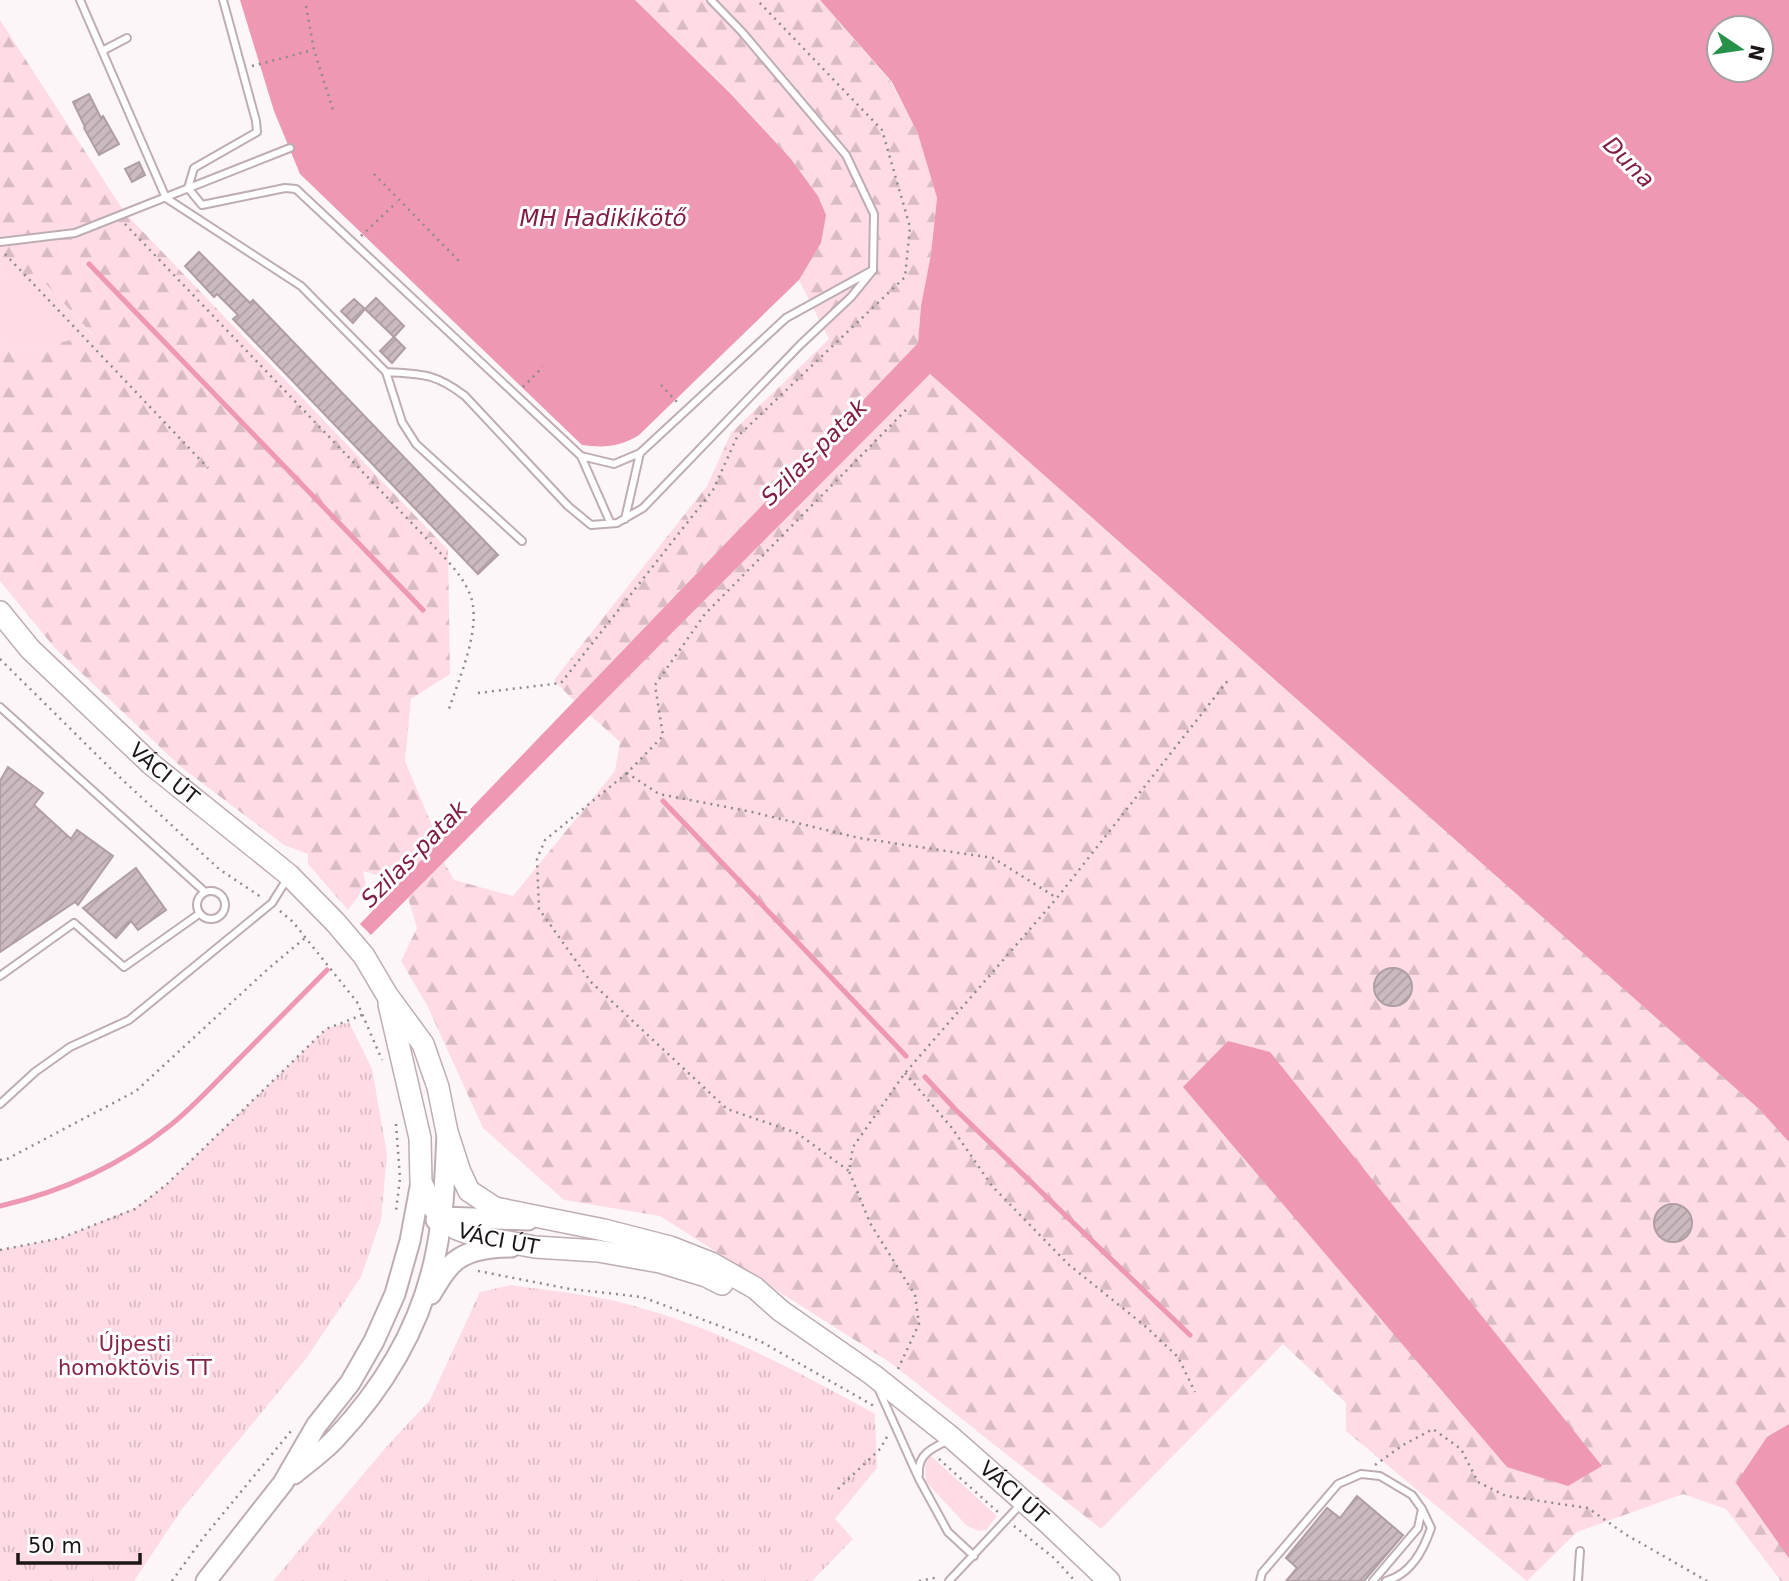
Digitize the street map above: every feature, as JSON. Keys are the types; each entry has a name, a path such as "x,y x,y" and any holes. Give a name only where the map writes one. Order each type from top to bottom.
{"main road":[{"name":"VÁCI ÚT","path":"0,612 30,649 151,764 289,875 364,956 387,995 423,1044 438,1087 447,1132 469,1191 495,1208 617,1233 670,1247 710,1263 755,1288 781,1311 880,1381 952,1438 1024,1500 1109,1581"},
{"name":"VÁCI ÚT","path":"387,995 420,1138 421,1182 431,1204 441,1217 457,1229 475,1236 535,1247 598,1251 660,1262 706,1276 781,1311"},
{"path":"422,1306 438,1246 447,1132"},
{"path":"206,1581 283,1483 316,1426 351,1383 374,1341 395,1294 410,1241 421,1182"},
{"path":"410,1241 441,1217 546,1220"},
{"path":"283,1483 334,1440 365,1404 393,1365 422,1306 452,1264 492,1247 535,1247"}],"lane":[{"path":"80,0 166,198 301,286 386,372 402,422 416,444 522,541"},
{"path":"188,188 194,168 257,132 223,0"},
{"path":"386,372 428,374 448,383 465,396 568,506 591,525 617,523 643,508 800,345 851,297 873,270 874,214 846,155 742,32 711,0"},
{"path":"102,51 127,38"},
{"path":"0,242 75,233 290,148"},
{"path":"188,188 202,205 285,188 296,189 581,456 610,522"},
{"path":"581,456 614,464 640,453 786,318 873,270"},
{"path":"625,519 640,453"},
{"path":"0,707 204,891"},
{"path":"0,1104 35,1072 69,1047 130,1020 272,903 289,875"},
{"path":"214,890 222,896 224,910 221,915 212,919 199,914 196,901 204,891 214,890"},
{"path":"0,976 74,923 124,967 199,914"},
{"path":"880,1381 890,1415 919,1479 948,1532 974,1556"},
{"path":"919,1479 918,1466 929,1449 952,1438"},
{"path":"1260,1581 1262,1573 1338,1484 1361,1475 1380,1476 1412,1495 1431,1528 1424,1550 1400,1577 1386,1581"},
{"path":"949,1581 1024,1500"},
{"path":"1373,1581 1418,1528 1422,1509"},
{"path":"1578,1581 1580,1551"}],"path":[{"path":"306,6 314,50 333,110"},
{"path":"242,69 314,50"},
{"path":"374,174 459,261"},
{"path":"353,243 398,201"},
{"path":"118,216 428,540 463,581 470,594 473,627 469,649 449,709"},
{"path":"0,249 208,468"},
{"path":"516,395 543,367"},
{"path":"661,385 685,411"},
{"path":"849,1171 797,1133 727,1109 591,982 539,909 537,859 545,840 627,774 663,736 654,685 705,614 906,410"},
{"path":"0,659 113,771 219,869 272,903 293,922 357,1002 383,1063"},
{"path":"880,1381 903,1360 919,1324 915,1295 870,1223 849,1171 853,1147 905,1073 1057,898 1229,678"},
{"path":"478,693 561,683"},
{"path":"627,774 659,794 752,812 859,838 992,858 1057,898"},
{"path":"0,1160 7,1160 136,1091 268,968 305,938"},
{"path":"0,1250 61,1238 135,1209 166,1185 326,1028 362,1015"},
{"path":"905,1073 952,1128 992,1186 1068,1264 1145,1326 1178,1357 1195,1392"},
{"path":"395,1113 400,1178 396,1213"},
{"path":"460,1259 465,1266 482,1272 570,1289 642,1297 760,1341 890,1415"},
{"path":"838,1489 880,1449 893,1422"},
{"path":"172,1581 203,1538 296,1424"},
{"path":"1361,1475 1403,1445 1433,1429 1461,1449 1478,1482 1506,1496 1588,1507 1625,1534 1707,1581"},
{"path":"929,1449 1007,1520 1054,1558 1075,1581"}],"green space":[{"path":"635,0 820,0 891,82 918,134 937,198 918,343 574,701 554,680 707,486 731,433 829,339 799,280 821,243 818,196 791,159 732,94"},
{"path":"0,20 125,213 448,550 450,674 411,699 405,761 439,842 401,882 363,871 366,886 348,910 308,864 308,854 284,845 181,767 54,647 0,581 0,342 24,351 93,335 36,273 2,280 0,278"},
{"path":"36,272 93,336 24,351 0,342 0,278"},
{"path":"930,374 1759,1109 1789,1142 1789,1581 1781,1581 1726,1509 1683,1494 1577,1532 1527,1581 1346,1431 1346,1403 1283,1344 1101,1529 891,1363 660,1216 564,1200 483,1128 427,1005 401,961 417,928 408,898 444,862 454,880 513,896 615,771 620,742 590,715"},
{"name":"Újpesti homoktövis TT","path":"349,1022 372,1069 387,1154 381,1220 361,1277 305,1360 182,1509 134,1581 0,1581 0,1250 61,1238 135,1208 166,1185 326,1029"},
{"path":"511,1285 613,1301 692,1325 785,1366 875,1414 877,1468 835,1519 853,1539 812,1581 273,1581 388,1445 430,1400 480,1292"},
{"path":"930,1455 997,1516 986,1530 979,1531 967,1526 926,1482 925,1465"}],"water":[{"name":"MH Hadikikötő","path":"240,0 635,0 731,94 791,159 818,196 826,215 821,243 799,280 639,435 612,446 582,445 300,174 274,111"},
{"name":"Duna","path":"820,0 1789,0 1789,1142 1759,1109 930,374 371,935 360,924 918,343 937,198 918,134 892,82"},
{"path":"1228,1041 1270,1052 1602,1466 1568,1486 1507,1467 1183,1087"},
{"path":"1789,1424 1789,1558 1736,1483 1767,1437"}],"building":[{"path":"89,94 119,144 99,155 73,102"},
{"path":"139,162 145,175 132,182 125,169"},
{"path":"199,252 250,303 253,300 498,555 478,574 233,319 238,315 217,294 214,297 185,266"},
{"path":"376,298 404,326 394,337 365,309"},
{"path":"354,299 365,309 353,323 341,311"},
{"path":"394,337 405,348 392,363 380,351"},
{"path":"8,767 43,793 34,805 71,839 77,830 113,856 78,905 75,902 0,952 0,781"},
{"path":"136,868 166,910 138,930 131,921 116,938 83,908"},
{"path":"1393,968 1407,973 1412,987 1407,1001 1393,1006 1379,1001 1374,987 1379,973"},
{"path":"1673,1204 1687,1209 1692,1223 1687,1237 1673,1242 1659,1237 1654,1223 1659,1209"},
{"path":"1357,1496 1403,1535 1364,1581 1286,1581 1297,1568 1286,1558 1327,1508 1340,1518"}],"waterway":[{"path":"89,264 423,610"},
{"path":"663,801 906,1056"},
{"name":"Szilas-patak","path":"0,1206 45,1193 88,1176 149,1141 192,1106 327,970"},
{"path":"925,1077 1190,1335"}]}
